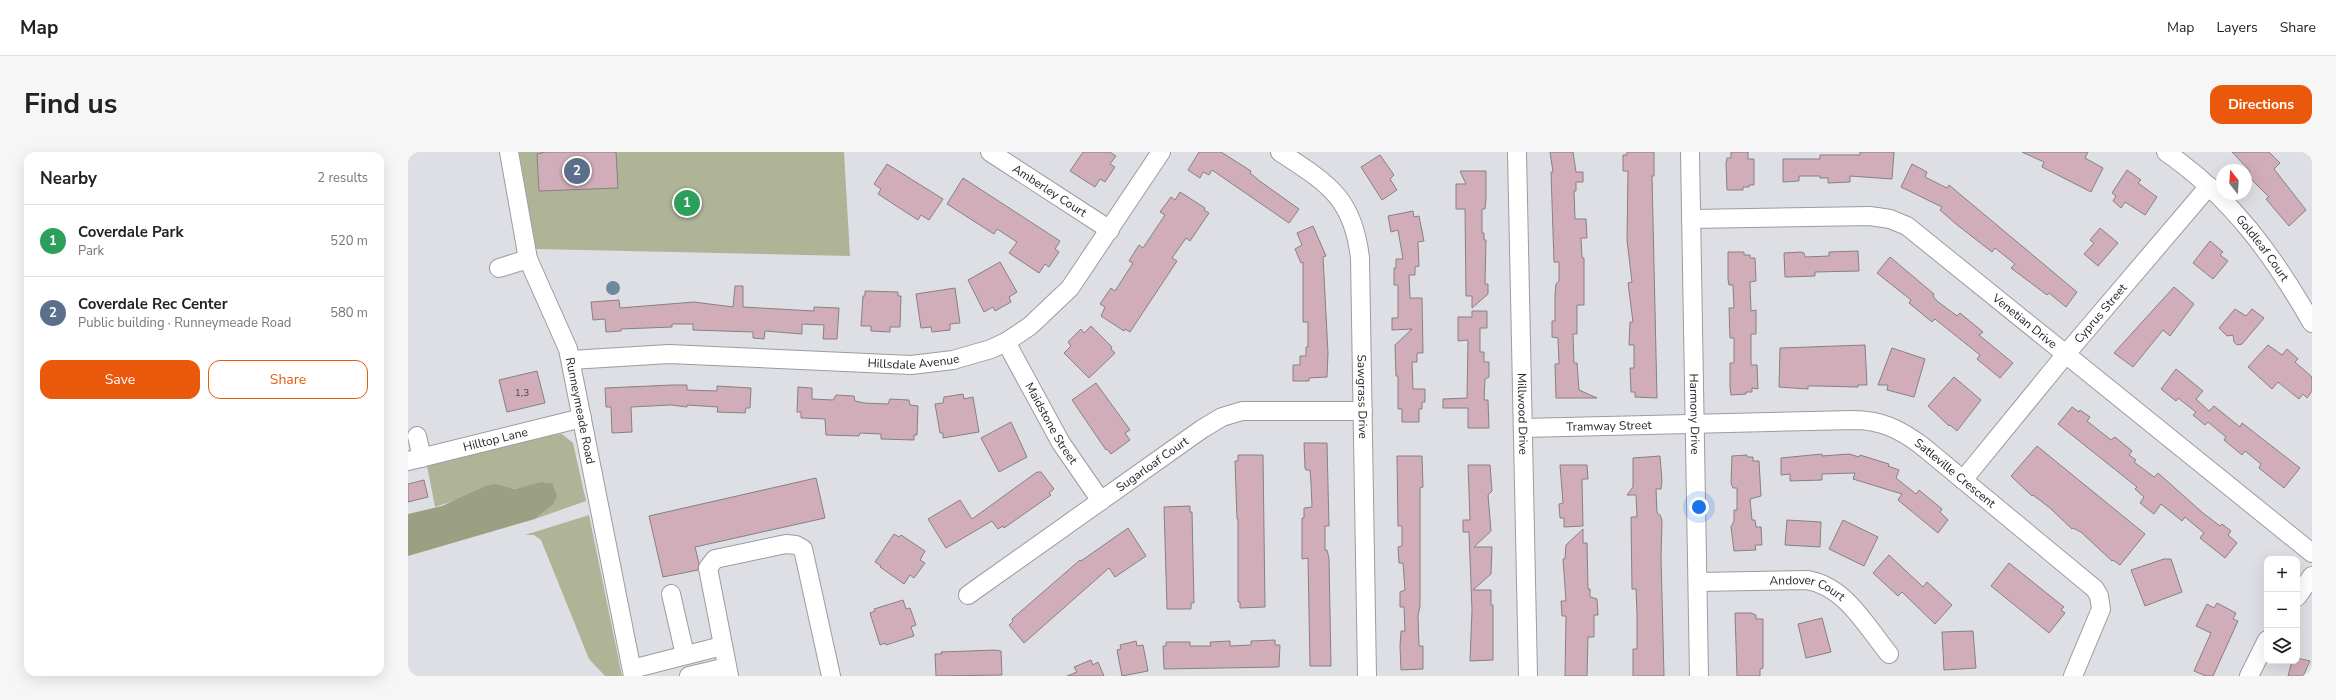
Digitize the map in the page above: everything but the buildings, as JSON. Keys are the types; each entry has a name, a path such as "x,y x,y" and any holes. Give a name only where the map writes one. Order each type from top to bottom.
{"street":[{"name":"Runneymeade Road","path":"509,152 528,259 565,340 571,360 633,672"},
{"name":"Amberley Court","path":"990,152 1110,230"},
{"name":"Hillsdale Avenue","path":"571,360 684,354 911,365 953,360 1006,342 1030,326 1057,302 1081,274 1161,152"},
{"name":"Sawgrass Drive","path":"1280,152 1328,184 1342,201 1355,229 1360,258 1367,676"},
{"name":"Millwood Drive","path":"1517,152 1524,428 1528,676"},
{"name":"Harmony Drive","path":"1690,152 1699,676"},
{"name":"Goldleaf Court","path":"2166,152 2209,186 2232,209 2270,253 2312,322"},
{"name":"Cyprus Street","path":"1963,480 2066,354 2209,186"},
{"name":"Venetian Drive","path":"1691,219 1870,216 1890,219 1916,233 2312,553"},
{"path":"500,268 528,259"},
{"name":"Maidstone Street","path":"1006,342 1061,443 1101,501"},
{"name":"Sugarloaf Court","path":"968,595 1202,429 1232,413 1254,410 1363,411"},
{"name":"Hilltop Lane","path":"415,460 582,418"},
{"name":"Satleville Crescent","path":"1695,423 1853,420 1878,422 1907,435 2090,584 2099,596 2101,602 2099,615 2073,676"},
{"name":"Tramway Street","path":"1524,428 1695,423"},
{"path":"415,460 418,436"},
{"path":"690,676 728,672 708,568 710,563 715,559 786,544 796,545 803,549 805,554 831,676"},
{"path":"2300,593 2312,576"},
{"name":"Andover Court","path":"1698,582 1807,580 1821,583 1844,598 1889,654"},
{"path":"671,594 685,655"},
{"path":"633,672 685,655 722,646"},
{"path":"2249,676 2264,646"}],"green space":[{"path":"519,152 844,152 850,256 536,249"},
{"path":"562,434 573,443 586,501 535,519 553,505 547,482 515,489 501,486 485,486 459,499 435,507 427,466 550,435"},
{"path":"541,482 552,483 557,496 553,505 535,519 408,556 408,514 442,506 485,486 496,484 515,489"},
{"path":"589,515 622,676 605,676 589,659 541,540 534,535 525,535"}],"water":[{"path":"610,281 616,281 620,285 620,291 616,295 610,295 606,291 606,285"}],"place":[{"name":"Coverdale Rec Center","path":"577,171"},
{"name":"Coverdale Park","path":"687,203"}]}
